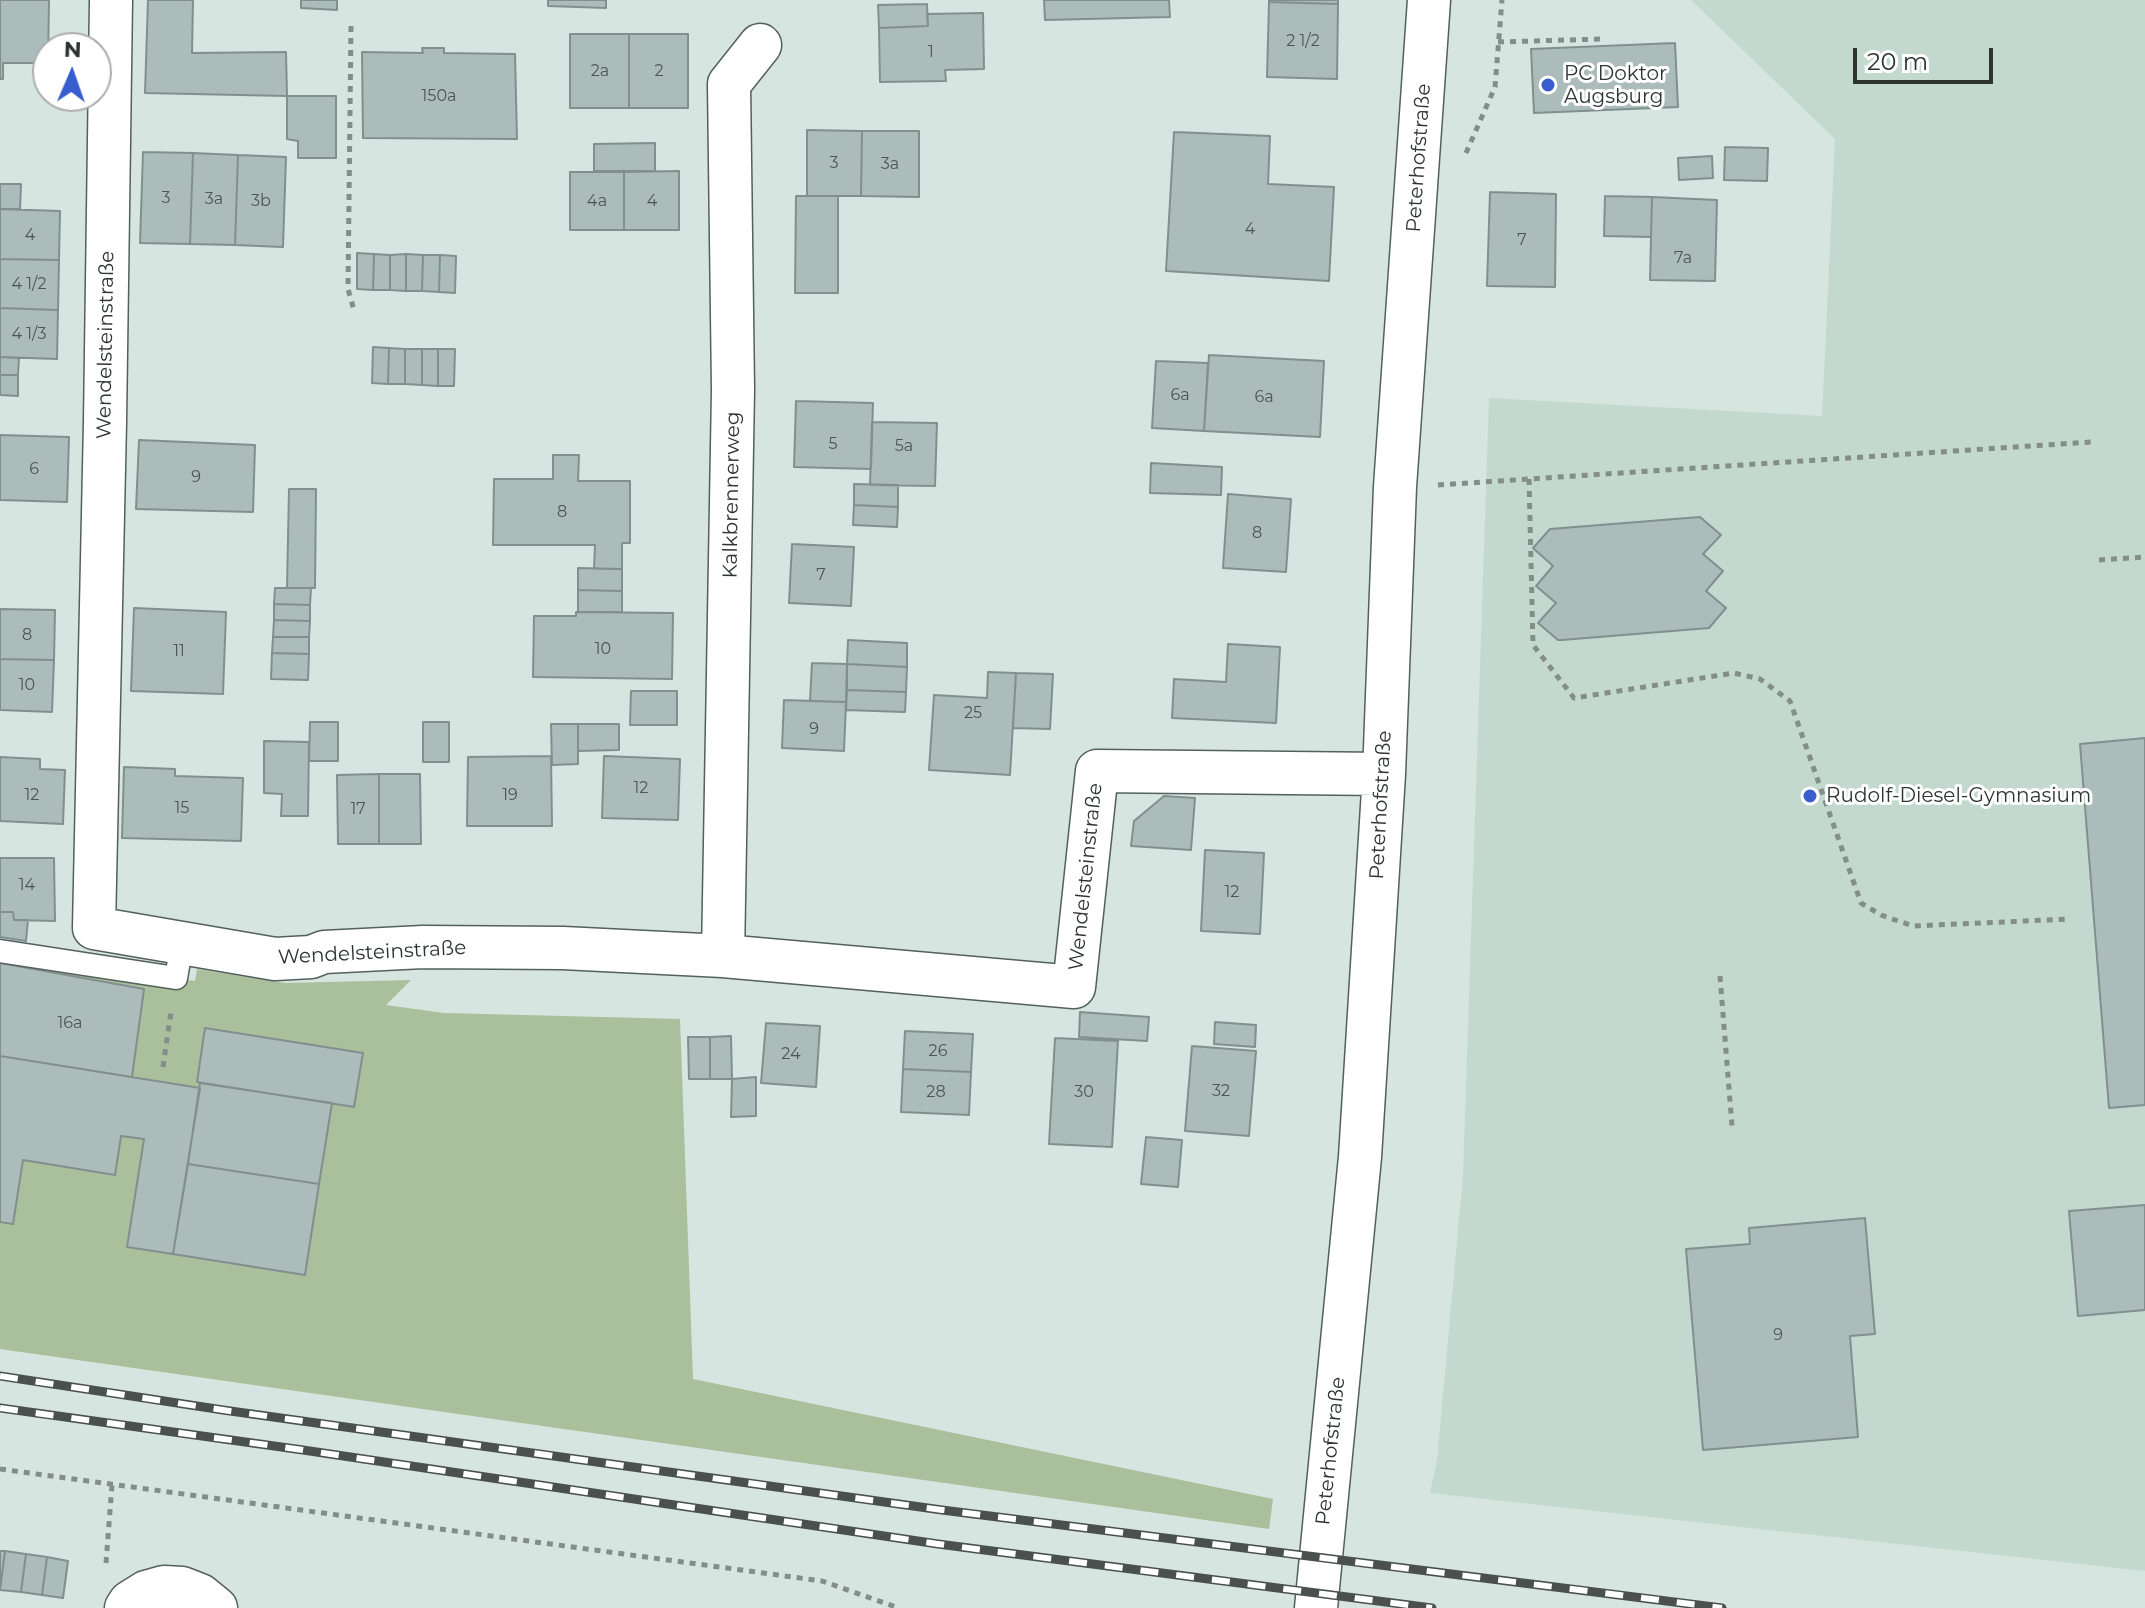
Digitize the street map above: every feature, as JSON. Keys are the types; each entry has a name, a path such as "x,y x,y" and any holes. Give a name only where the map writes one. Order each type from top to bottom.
{"street":[{"name":"Wendelsteinstraße","path":"111,0 94,928 179,961 311,957 324,952 436,946 563,948 723,956 1074,987 1097,771 1384,774"},
{"name":"Peterhofstraße","path":"1316,1608 1360,1157 1384,774 1395,487 1429,0"},
{"name":"Kalkbrennerweg","path":"723,956 733,390 729,84 760,45"},
{"path":"128,1605 146,1592 164,1587 182,1588 200,1595 216,1608"}],"lane":[{"path":"0,951 179,961"}],"path":[{"path":"1463,160 1495,87 1502,0"},
{"path":"351,26 348,289 354,310"},
{"path":"1498,42 1601,39"},
{"path":"1395,487 2091,442"},
{"path":"1529,479 1533,645 1574,698 1734,673 1760,679 1790,701 1861,903 1881,915 1913,926 2070,919"},
{"path":"2099,560 2145,557"},
{"path":"163,1067 179,961"},
{"path":"1720,976 1732,1126"},
{"path":"0,1469 822,1581 899,1608"},
{"path":"112,1485 105,1572 128,1605"}],"shaded area":[{"name":"Rudolf-Diesel-Gymnasium","path":"1691,0 2145,0 2145,1571 1430,1493 1437,1460 1463,1175 1489,398 1822,416 1835,139"}],"green space":[{"path":"0,955 195,981 197,969 285,983 411,980 386,1005 444,1013 680,1019 693,1379 1273,1499 1269,1529 0,1349"}],"building":[{"path":"0,0 49,0 48,32 32,32 32,63 3,63 3,79 0,79"},
{"path":"148,0 193,0 192,53 286,52 287,96 145,93"},
{"path":"301,0 337,0 337,10 301,8"},
{"path":"548,0 606,0 606,8 548,6"},
{"path":"1044,0 1169,0 1170,17 1045,20"},
{"path":"1338,0 1338,4 1269,2"},
{"path":"1269,2 1338,4 1337,79 1267,77"},
{"path":"927,4 928,26 879,28 878,5"},
{"path":"983,13 984,69 945,70 946,81 880,82 879,28 928,26 927,14"},
{"path":"570,34 629,34 629,108 570,108"},
{"path":"629,34 688,34 688,108 629,108"},
{"path":"1675,43 1678,107 1534,113 1531,49"},
{"path":"422,48 444,48 444,53 515,54 517,139 363,138 362,52 423,53"},
{"path":"287,96 336,96 336,158 298,158 298,141 287,139"},
{"path":"807,130 862,131 861,196 807,196"},
{"path":"862,131 919,131 919,197 861,196"},
{"path":"1174,132 1270,136 1268,184 1334,187 1329,281 1166,271"},
{"path":"655,143 655,171 594,171 594,144"},
{"path":"1725,147 1768,148 1767,181 1724,180"},
{"path":"143,152 193,153 190,244 140,243"},
{"path":"193,153 238,155 235,245 190,244"},
{"path":"238,155 286,157 283,247 235,245"},
{"path":"1712,156 1713,178 1679,180 1678,158"},
{"path":"679,171 679,230 624,230 624,172"},
{"path":"570,172 624,172 624,230 570,230"},
{"path":"0,184 21,184 20,209 0,209"},
{"path":"1490,192 1556,194 1555,287 1487,286"},
{"path":"796,196 838,196 838,293 795,293"},
{"path":"1605,196 1652,197 1651,237 1604,236"},
{"path":"1652,197 1717,200 1715,281 1650,280"},
{"path":"0,209 60,211 59,260 0,259"},
{"path":"357,253 374,254 373,290 357,289"},
{"path":"374,254 390,255 390,290 373,290"},
{"path":"406,254 406,291 390,290 390,255"},
{"path":"406,254 423,255 422,291 406,291"},
{"path":"423,255 440,255 439,292 422,291"},
{"path":"440,255 456,256 455,293 439,292"},
{"path":"0,259 59,260 58,310 0,308"},
{"path":"0,308 58,310 57,359 0,357"},
{"path":"373,347 389,348 388,384 372,383"},
{"path":"389,348 405,349 405,384 388,384"},
{"path":"405,349 422,349 422,385 405,384"},
{"path":"422,349 438,349 438,386 422,385"},
{"path":"438,349 455,349 454,386 438,386"},
{"path":"1209,355 1324,361 1320,437 1204,431"},
{"path":"0,357 19,358 18,375 0,375"},
{"path":"1156,361 1208,363 1204,431 1152,428"},
{"path":"0,375 18,375 18,396 0,395"},
{"path":"796,401 873,403 871,469 794,467"},
{"path":"872,422 937,423 935,486 870,485"},
{"path":"0,435 69,437 67,502 0,500"},
{"path":"139,440 255,445 253,512 136,509"},
{"path":"553,455 579,455 578,481 630,481 630,543 622,543 622,569 594,569 595,545 493,545 494,479 553,479"},
{"path":"1151,463 1222,467 1221,495 1150,493"},
{"path":"854,484 898,485 898,507 854,505"},
{"path":"289,489 316,489 315,588 287,588"},
{"path":"1228,494 1291,499 1286,572 1223,568"},
{"path":"854,505 898,507 897,527 853,525"},
{"path":"1700,517 1721,535 1703,554 1723,571 1706,591 1726,608 1709,628 1558,640 1538,623 1556,603 1536,586 1553,566 1533,548 1550,529"},
{"path":"792,544 854,547 851,606 789,603"},
{"path":"578,568 622,569 622,591 578,590"},
{"path":"275,588 311,588 310,605 274,604"},
{"path":"578,590 622,591 622,612 578,612"},
{"path":"274,604 310,605 310,621 274,620"},
{"path":"134,608 226,612 223,694 131,691"},
{"path":"0,609 55,610 54,660 0,659"},
{"path":"576,612 673,613 672,679 533,677 534,616 576,616"},
{"path":"274,620 310,621 309,637 273,637"},
{"path":"273,637 309,637 309,654 272,653"},
{"path":"848,640 907,643 907,667 847,664"},
{"path":"1228,644 1280,647 1276,723 1172,718 1174,679 1226,682"},
{"path":"272,653 309,654 308,680 271,679"},
{"path":"0,659 54,660 52,712 0,710"},
{"path":"812,663 847,664 846,702 810,701"},
{"path":"847,664 907,667 906,692 847,690"},
{"path":"988,672 1016,673 1010,775 929,770 934,695 987,698"},
{"path":"1016,673 1053,674 1050,729 1013,728"},
{"path":"847,690 906,692 905,712 846,710"},
{"path":"631,691 677,691 677,725 630,725"},
{"path":"784,700 846,702 844,751 782,748"},
{"path":"310,722 338,722 338,761 309,761"},
{"path":"423,722 449,722 449,762 423,762"},
{"path":"551,724 578,724 578,764 552,765"},
{"path":"578,724 619,724 619,750 578,751"},
{"path":"2145,738 2145,1105 2109,1108 2080,744"},
{"path":"264,741 309,742 308,816 281,816 282,794 264,793"},
{"path":"551,756 552,826 467,826 468,757"},
{"path":"604,756 680,759 678,820 602,818"},
{"path":"0,757 40,759 40,769 65,770 63,824 0,821"},
{"path":"124,767 175,769 175,776 243,778 241,841 122,838"},
{"path":"379,774 420,774 421,844 379,844"},
{"path":"379,774 379,844 338,844 337,775"},
{"path":"1164,796 1195,798 1191,850 1131,846 1134,821"},
{"path":"1205,850 1264,853 1260,934 1201,931"},
{"path":"0,858 54,858 55,921 14,920 13,912 0,912"},
{"path":"0,912 13,912 14,920 28,920 26,941 0,937"},
{"path":"0,963 144,989 132,1077 0,1056"},
{"path":"1080,1012 1149,1017 1147,1041 1079,1037"},
{"path":"1215,1022 1256,1025 1255,1047 1214,1044"},
{"path":"766,1023 820,1026 816,1087 761,1083"},
{"path":"205,1028 363,1053 354,1107 197,1082"},
{"path":"905,1031 973,1034 971,1072 903,1069"},
{"path":"731,1036 732,1079 710,1079 710,1037"},
{"path":"688,1037 710,1037 710,1079 689,1079"},
{"path":"1055,1038 1118,1041 1112,1147 1049,1144"},
{"path":"1192,1046 1256,1051 1249,1136 1185,1131"},
{"path":"0,1056 200,1088 173,1254 127,1247 144,1139 121,1136 115,1175 23,1160 13,1224 0,1222"},
{"path":"903,1069 971,1072 969,1115 901,1112"},
{"path":"756,1077 756,1116 731,1117 732,1079"},
{"path":"200,1083 332,1103 319,1184 188,1164"},
{"path":"1146,1137 1182,1140 1178,1187 1141,1184"},
{"path":"188,1164 319,1184 305,1275 173,1254"},
{"path":"2145,1205 2145,1310 2078,1316 2069,1211"},
{"path":"1865,1218 1875,1334 1850,1336 1858,1437 1703,1450 1686,1249 1750,1244 1749,1228"},
{"path":"0,1551 5,1551 0,1590"},
{"path":"5,1551 26,1554 21,1592 0,1590"},
{"path":"26,1554 47,1557 42,1595 21,1592"},
{"path":"47,1557 68,1561 63,1598 42,1595"}],"railway":[{"path":"0,1376 942,1510 1722,1608"},
{"path":"0,1408 938,1544 1432,1608"}],"place":[{"name":"PC Doktor Augsburg","path":"1548,85"},
{"name":"Rudolf-Diesel-Gymnasium","path":"1810,796"}]}
